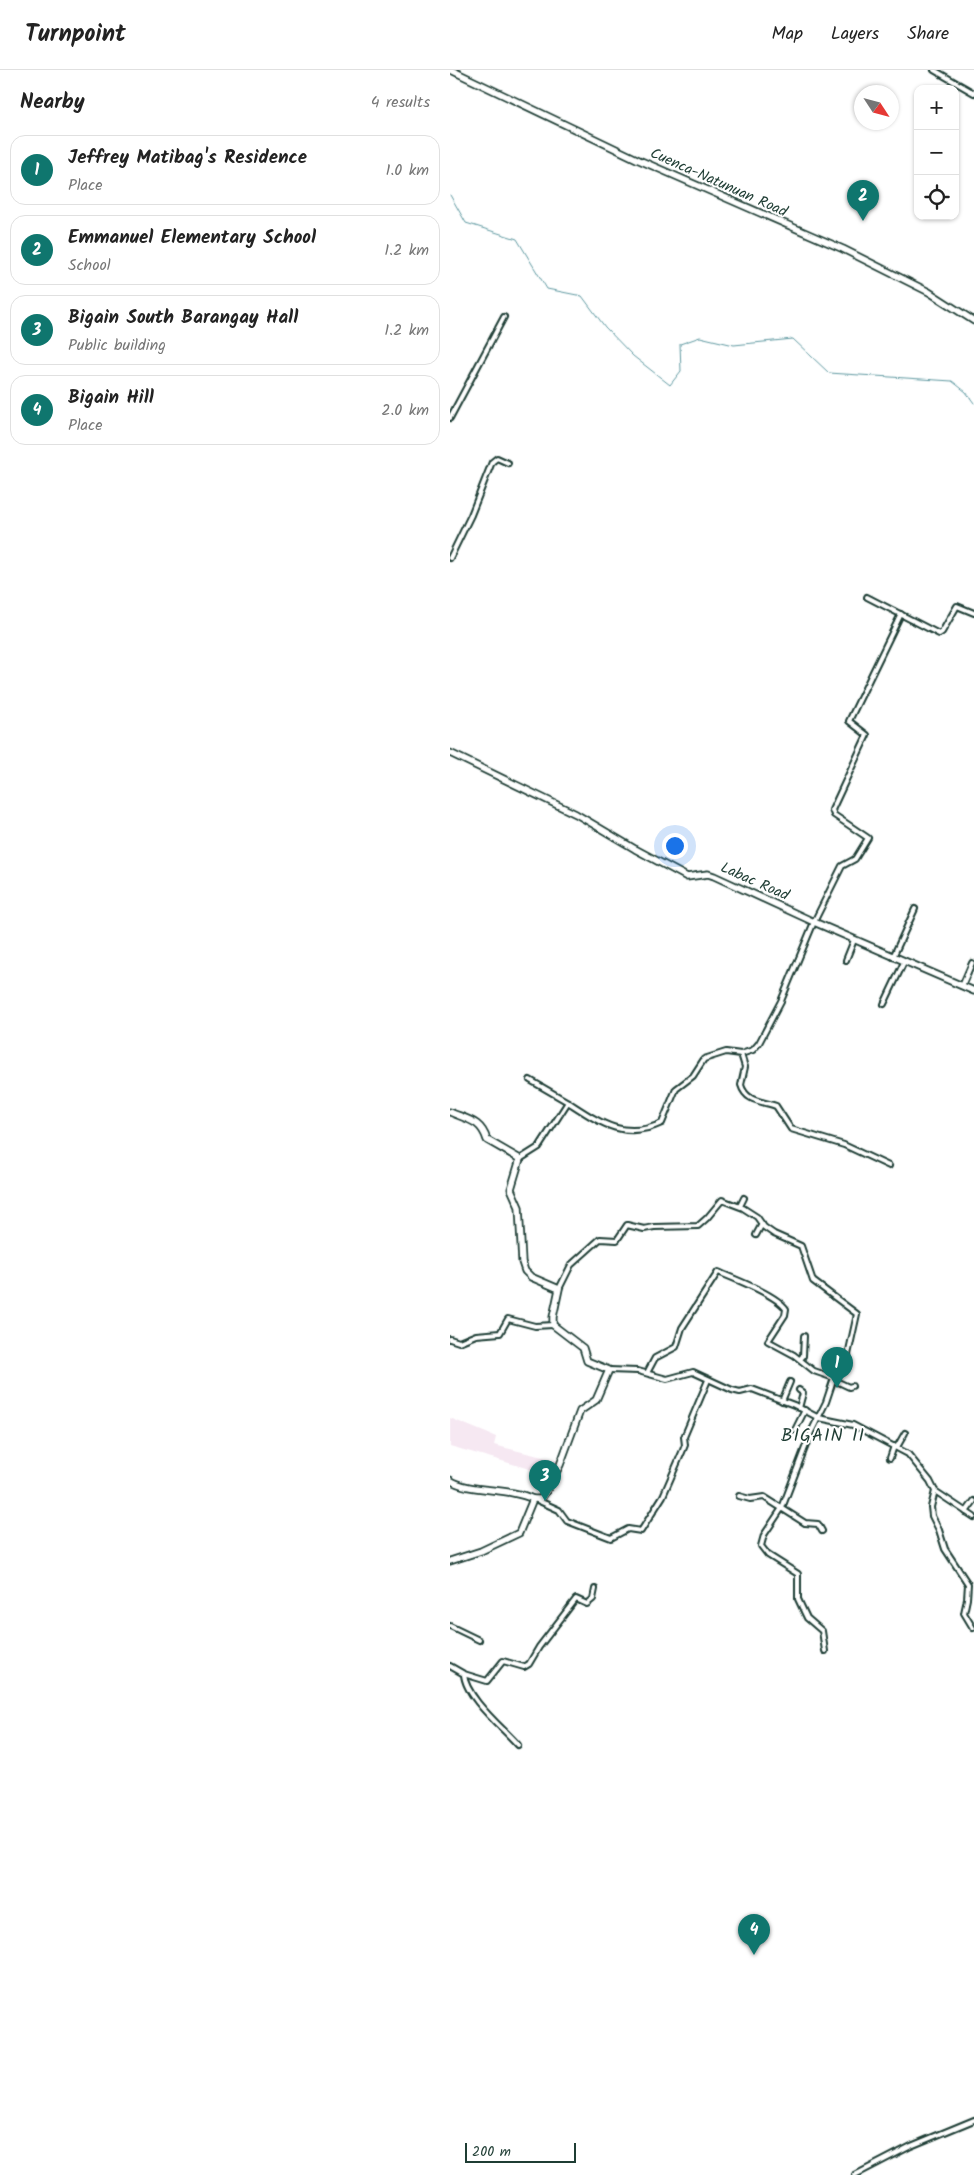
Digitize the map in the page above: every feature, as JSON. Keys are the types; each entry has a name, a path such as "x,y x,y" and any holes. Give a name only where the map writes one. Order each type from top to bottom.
{"street":[{"name":"Cuenca-Natunuan Road","path":"452,70 639,160 843,249 929,292 974,321"},
{"path":"934,70 974,93"},
{"path":"450,418 504,316"},
{"path":"450,558 471,515 492,462 497,458 508,463"},
{"path":"867,597 939,634 957,606 974,613"},
{"path":"530,1080 615,1129 630,1131 649,1128 664,1122 676,1089 694,1076 704,1059 726,1052 741,1054 753,1050 763,1036 781,1001 814,922 842,866 855,859 868,838 834,815 832,810 867,734 850,721 901,614"},
{"name":"Labac Road","path":"450,753 576,814 634,849 687,877 708,874 714,876 892,957 974,991"},
{"path":"892,957 915,909"},
{"path":"846,960 854,940"},
{"path":"884,1004 904,962"},
{"path":"962,986 972,963"},
{"path":"741,1054 746,1067 741,1085 747,1096 761,1103 776,1106 791,1129 844,1145 889,1166"},
{"path":"559,1289 531,1277 525,1271 522,1262 519,1207 511,1189 520,1159 539,1147 568,1102"},
{"path":"450,1112 482,1127 487,1140 520,1159"},
{"path":"740,1206 744,1198"},
{"path":"553,1325 559,1289 571,1265 587,1248 600,1239 617,1240 627,1225 644,1229 659,1226 698,1226 722,1200 740,1206 757,1217 774,1234 801,1246 813,1281 857,1314 848,1355 834,1379 819,1418 811,1432 782,1508 764,1535 762,1546 768,1555 798,1574 798,1599 807,1618 822,1631 824,1651"},
{"path":"756,1235 762,1224"},
{"path":"647,1373 655,1358 676,1347 682,1328 718,1272 764,1292 786,1309 785,1314 768,1341 800,1359 814,1371 849,1387 852,1386"},
{"path":"450,1339 459,1342 476,1335 500,1333 508,1319 535,1326 553,1325 583,1348 587,1361 609,1370 647,1373 668,1379 693,1372 732,1390 740,1392 752,1389 819,1418 853,1426 910,1455 928,1476 935,1491 974,1517"},
{"path":"800,1359 803,1356 804,1336"},
{"path":"450,1561 482,1551 519,1533 535,1500 544,1496 555,1475 580,1411 596,1400 609,1370"},
{"path":"450,1480 459,1484 517,1493 560,1510 566,1521 611,1538 628,1529 641,1530 663,1496 683,1450 684,1437 708,1380"},
{"path":"782,1401 790,1382"},
{"path":"798,1390 803,1393 799,1408"},
{"path":"796,1430 804,1410"},
{"path":"890,1458 905,1433"},
{"path":"935,1491 931,1507 932,1516 940,1530 945,1549 968,1584 964,1613 973,1628"},
{"path":"739,1496 750,1499 764,1497 804,1523 818,1524 822,1531"},
{"path":"966,1512 974,1501"},
{"path":"968,1584 974,1582"},
{"path":"450,1666 464,1674 488,1681 504,1661 522,1667 529,1664 539,1647 576,1599 587,1604 593,1599 595,1588"},
{"path":"450,1626 479,1640"},
{"path":"464,1674 466,1684 478,1704 518,1745"},
{"path":"855,2175 911,2146 974,2120"}],"shaded area":[{"path":"450,1418 496,1437 494,1445 559,1461 554,1474 537,1467 533,1470 450,1446"}],"waterway":[{"path":"450,195 466,223 517,239 547,289 582,296 605,327 633,356 670,385 681,371 680,344 700,337 734,345 793,339 829,373 952,381 966,392 974,403"}],"place":[{"name":"Emmanuel Elementary School","path":"863,221"},
{"name":"Jeffrey Matibag's Residence","path":"837,1388"},
{"name":"Bigain South Barangay Hall","path":"545,1501"},
{"name":"Bigain Hill","path":"754,1955"}],"district":[{"name":"BIGAIN II","path":"823,1435"}]}
